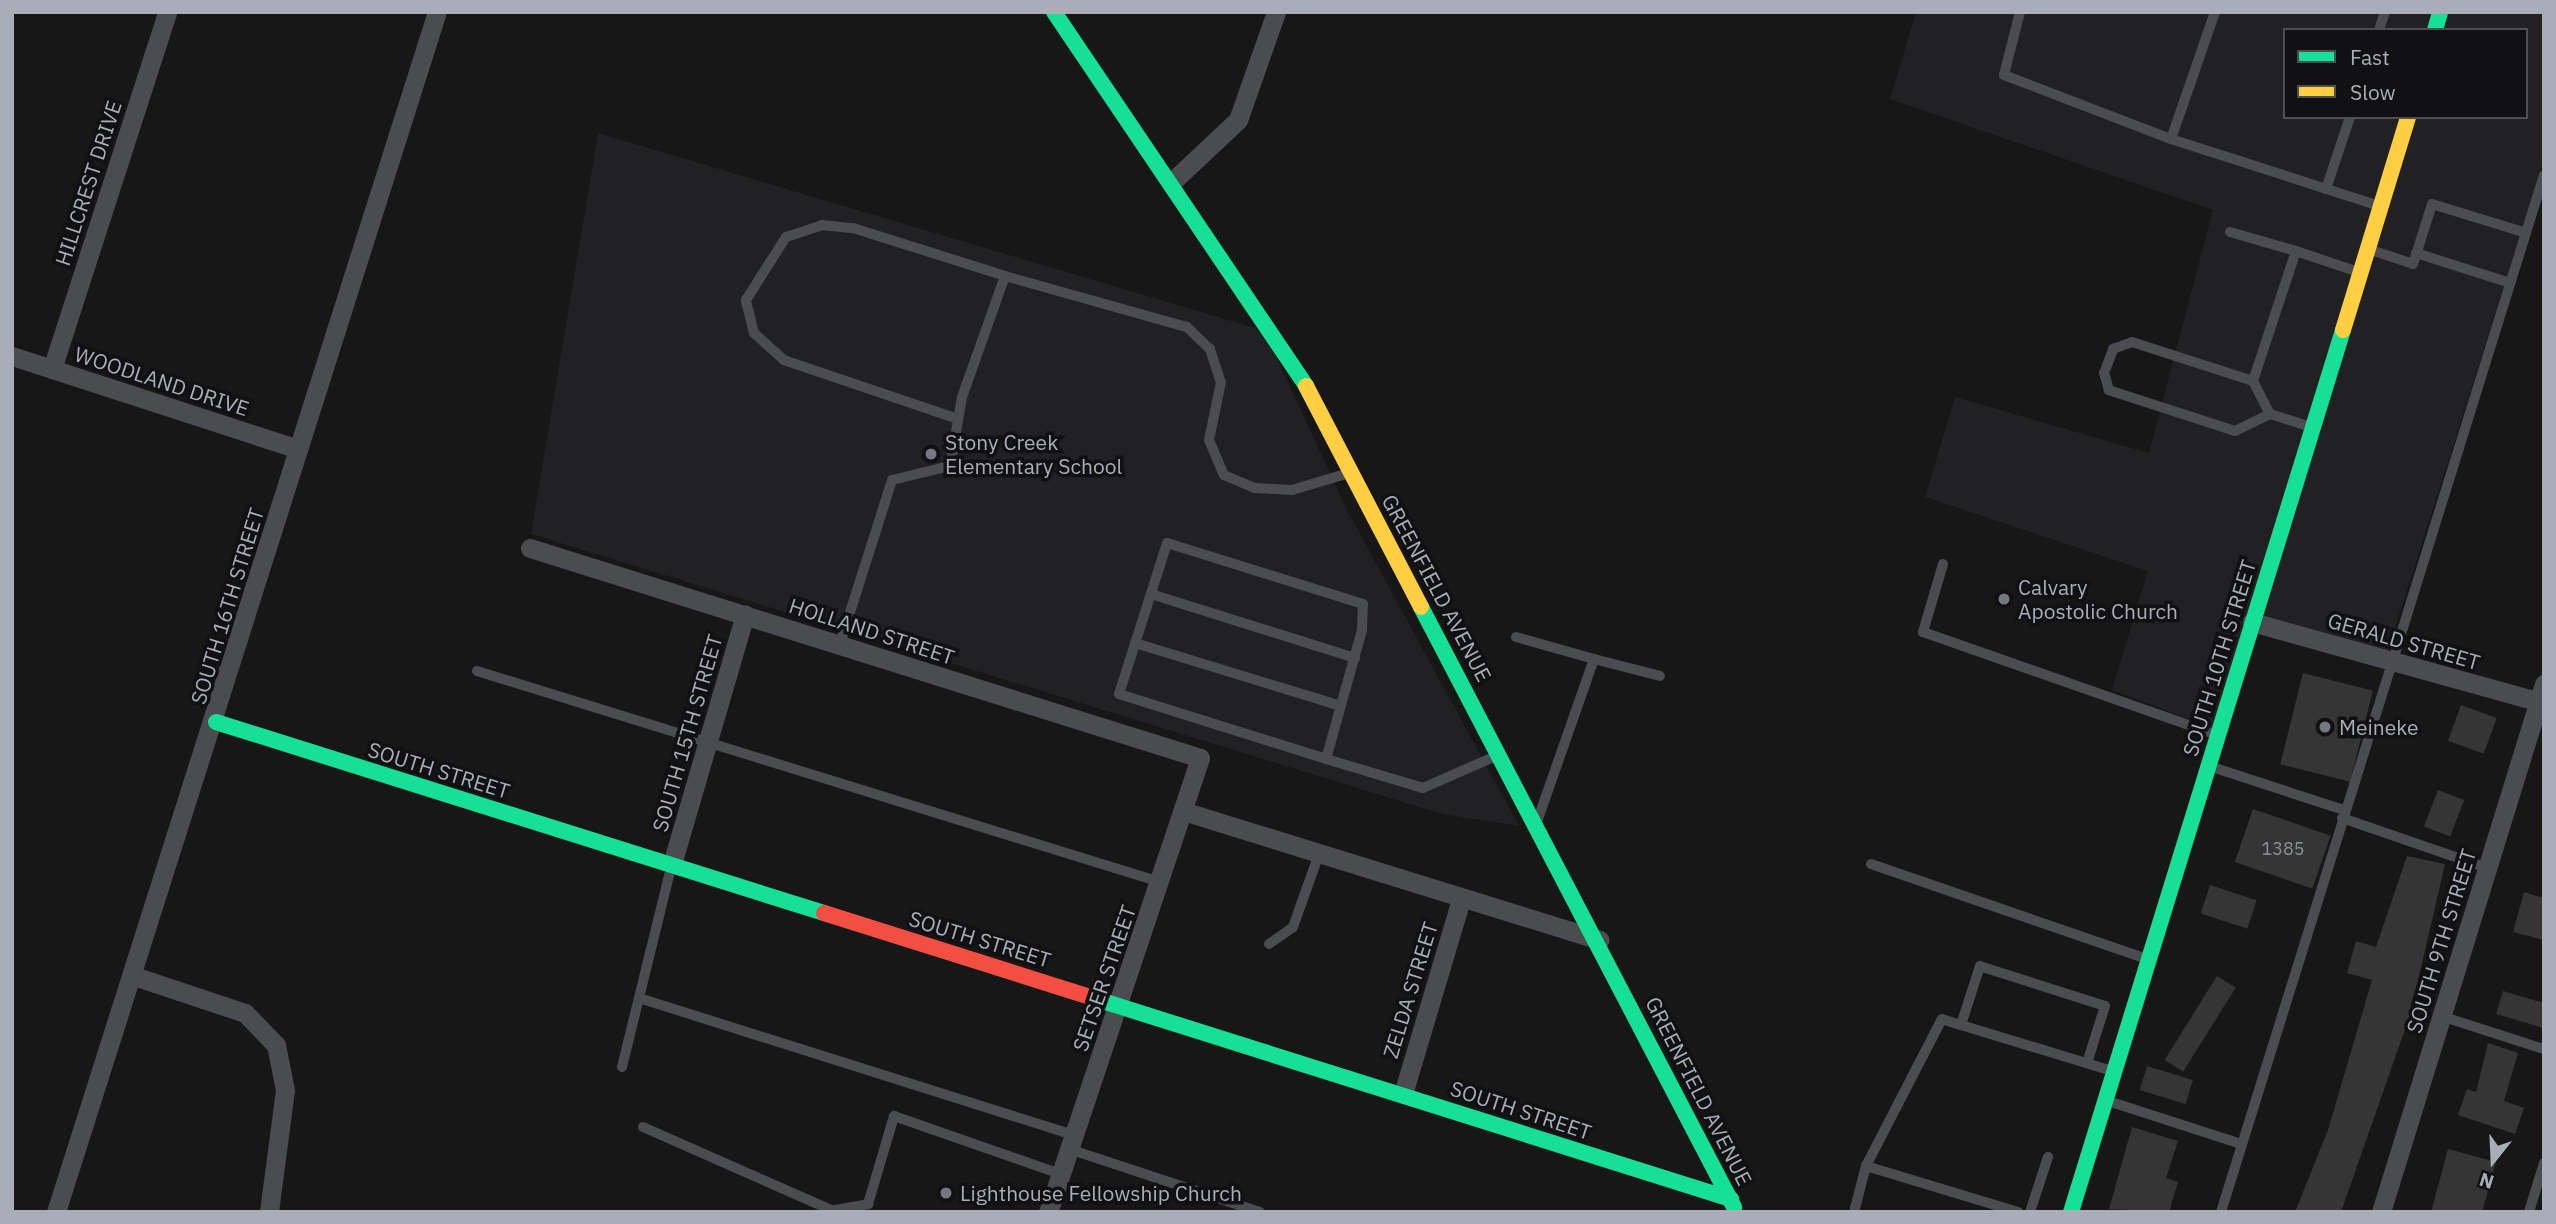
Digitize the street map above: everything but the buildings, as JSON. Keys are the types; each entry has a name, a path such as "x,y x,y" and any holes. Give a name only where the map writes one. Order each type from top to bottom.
{"main road":[{"name":"GREENFIELD AVENUE","path":"1054,12 1174,180 1280,339 1353,472 1599,940 1734,1206"},
{"name":"SOUTH 10TH STREET","path":"2071,1212 2407,119"},
{"name":"SOUTH STREET","path":"216,722 1403,1094 1734,1206"}],"street":[{"name":"HILLCREST DRIVE","path":"52,369 167,12"},
{"name":"SOUTH 16TH STREET","path":"56,1212 216,722 298,449 437,12"},
{"path":"1174,180 1238,120 1276,12"},
{"name":"WOODLAND DRIVE","path":"12,356 298,449"},
{"name":"HOLLAND STREET","path":"530,548 1200,758"},
{"name":"SOUTH 15TH STREET","path":"672,864 745,614"},
{"name":"GERALD STREET","path":"2252,622 2391,660 2542,696"},
{"name":"SOUTH 9TH STREET","path":"2381,1212 2542,696"},
{"name":"SETSER STREET","path":"1048,1212 1121,1005 1200,758"},
{"path":"1183,811 1599,940"},
{"name":"ZELDA STREET","path":"1403,1094 1461,899"},
{"path":"134,976 245,1013 276,1045 285,1090 269,1212"}],"lane":[{"path":"2020,12 2004,75 2171,139 2380,207"},
{"path":"2171,139 2216,12"},
{"path":"2326,189 2349,119"},
{"path":"2221,1212 2544,175"},
{"path":"2367,249 2413,264 2432,204 2526,233"},
{"path":"958,419 785,360 754,333 746,300 786,237 822,225 853,228 1005,276 1187,327 1210,349 1221,382 1209,440 1224,474 1255,488 1292,490 1353,472"},
{"path":"2230,232 2360,273"},
{"path":"2253,381 2296,251"},
{"path":"2416,253 2510,283"},
{"path":"840,644 892,480 950,466 958,419 1005,276"},
{"path":"2270,414 2253,381 2132,342 2113,349 2104,373 2109,390 2235,431 2270,414 2311,427"},
{"path":"1326,759 1355,658 1363,604 1167,543 1119,694 1326,759 1423,788 1500,754"},
{"path":"1944,564 1923,632 2217,735"},
{"path":"1151,594 1355,658"},
{"path":"1517,637 1660,676"},
{"path":"1135,643 1341,706"},
{"path":"1536,823 1594,659"},
{"path":"477,671 1161,882"},
{"path":"2208,765 2487,868"},
{"path":"1269,944 1293,927 1319,854"},
{"path":"622,1067 672,864"},
{"path":"1871,864 2148,959"},
{"path":"1961,1025 1980,966 2105,1006 2087,1063"},
{"path":"639,998 1072,1142 1260,1212"},
{"path":"2441,1016 2544,1049"},
{"path":"1854,1212 1866,1166 1942,1019 2114,1071"},
{"path":"2105,1100 2241,1144"},
{"path":"643,1127 835,1211 868,1204 894,1116 1061,1174"},
{"path":"2030,1212 2048,1157"},
{"path":"2529,1212 2544,1163"},
{"path":"1866,1166 2018,1212"}],"shaded area":[{"path":"1916,12 2544,12 2544,161 2387,653 2263,617 2224,732 2112,690 2148,571 1925,497 1955,397 2149,453 2213,210 1890,99"},
{"name":"Stony Creek Elementary School","path":"598,133 1255,328 1273,350 1347,510 1519,826 1442,814 531,534"}],"traffic: fast":[{"path":"1054,12 1306,386"},
{"path":"2436,28 2440,12"},
{"path":"2071,1212 2343,330"},
{"path":"1421,607 1734,1207"},
{"path":"216,722 824,913"},
{"path":"1093,998 1731,1199"}],"traffic: slow":[{"path":"2343,330 2407,119"},
{"path":"1306,386 1421,607"}],"traffic: jam":[{"path":"824,913 1093,998"}],"place":[{"name":"Stony Creek Elementary School","path":"931,454"},
{"name":"Calvary Apostolic Church","path":"2004,599"},
{"name":"Meineke","path":"2325,727"},
{"name":"Lighthouse Fellowship Church","path":"946,1193"}]}
